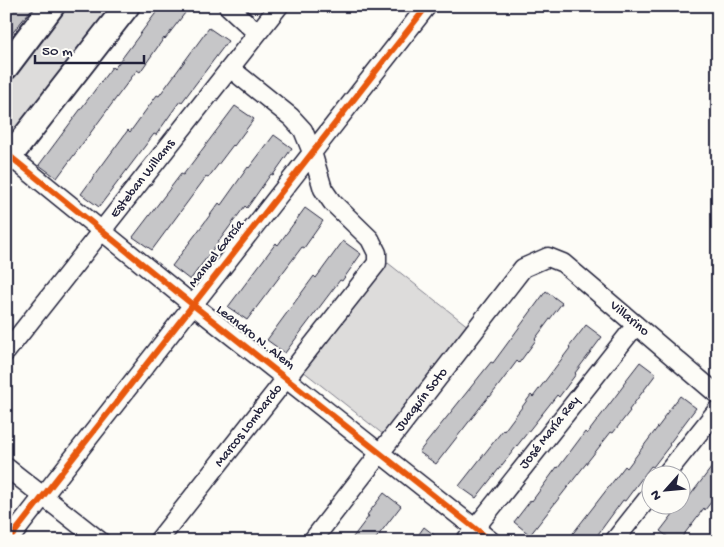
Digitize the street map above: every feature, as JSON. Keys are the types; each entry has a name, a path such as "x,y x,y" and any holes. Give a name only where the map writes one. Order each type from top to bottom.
{"street":[{"path":"6,67 52,6"},
{"path":"8,156 127,6"},
{"path":"228,6 257,33"},
{"name":"Esteban Willams","path":"6,352 279,6"},
{"name":"Manuel García","path":"8,541 427,6"},
{"path":"230,68 292,117 303,130 312,152"},
{"name":"Marcos Lombardo","path":"158,541 376,263 377,253 370,239 332,202 323,189 312,152"},
{"name":"Leandro N. Alem","path":"8,156 381,453 470,534 491,541"},
{"name":"Villarino","path":"535,262 548,257 562,263 718,395"},
{"name":"Juaquín Soto","path":"312,541 523,268 535,262"},
{"name":"José María Rey","path":"470,534 636,325"},
{"path":"674,464 718,409"},
{"path":"6,467 100,541"},
{"path":"614,541 642,506"}],"shaded area":[{"path":"67,6 114,6 14,134 6,128 6,85"},
{"path":"388,263 469,327 384,435 303,371"}],"building":[{"path":"6,6 34,6 6,41"},
{"path":"161,6 176,6 185,13 164,38 140,72 137,70 57,178 39,165 112,67 114,69"},
{"path":"209,28 228,41 99,207 81,194 128,130 130,132 157,95 159,96"},
{"path":"235,106 254,119 208,178 206,177 152,250 133,237"},
{"path":"274,135 292,148 247,208 245,206 190,280 172,266 219,203 221,205"},
{"path":"305,208 323,221 247,320 228,307"},
{"path":"343,241 361,254 285,353 267,340 314,276 316,278"},
{"path":"546,291 562,303 519,363 517,361 436,464 419,452 491,362 493,363"},
{"path":"586,325 602,337 559,397 557,395 476,498 459,486 531,395 533,397"},
{"path":"640,362 656,374 613,433 611,432 530,535 514,522 585,432 587,434"},
{"path":"680,396 696,408 655,464 642,464 642,478 625,501 623,500 593,541 567,541 625,466 627,468"},
{"path":"718,459 718,493 679,541 673,541 660,531 673,514 692,514 692,493"},
{"path":"384,493 401,506 374,541 350,541 369,516 367,515"},
{"path":"424,527 442,541 414,541"}],"cycle path":[{"path":"8,541 427,6"},
{"path":"6,153 193,305 491,541"}]}
